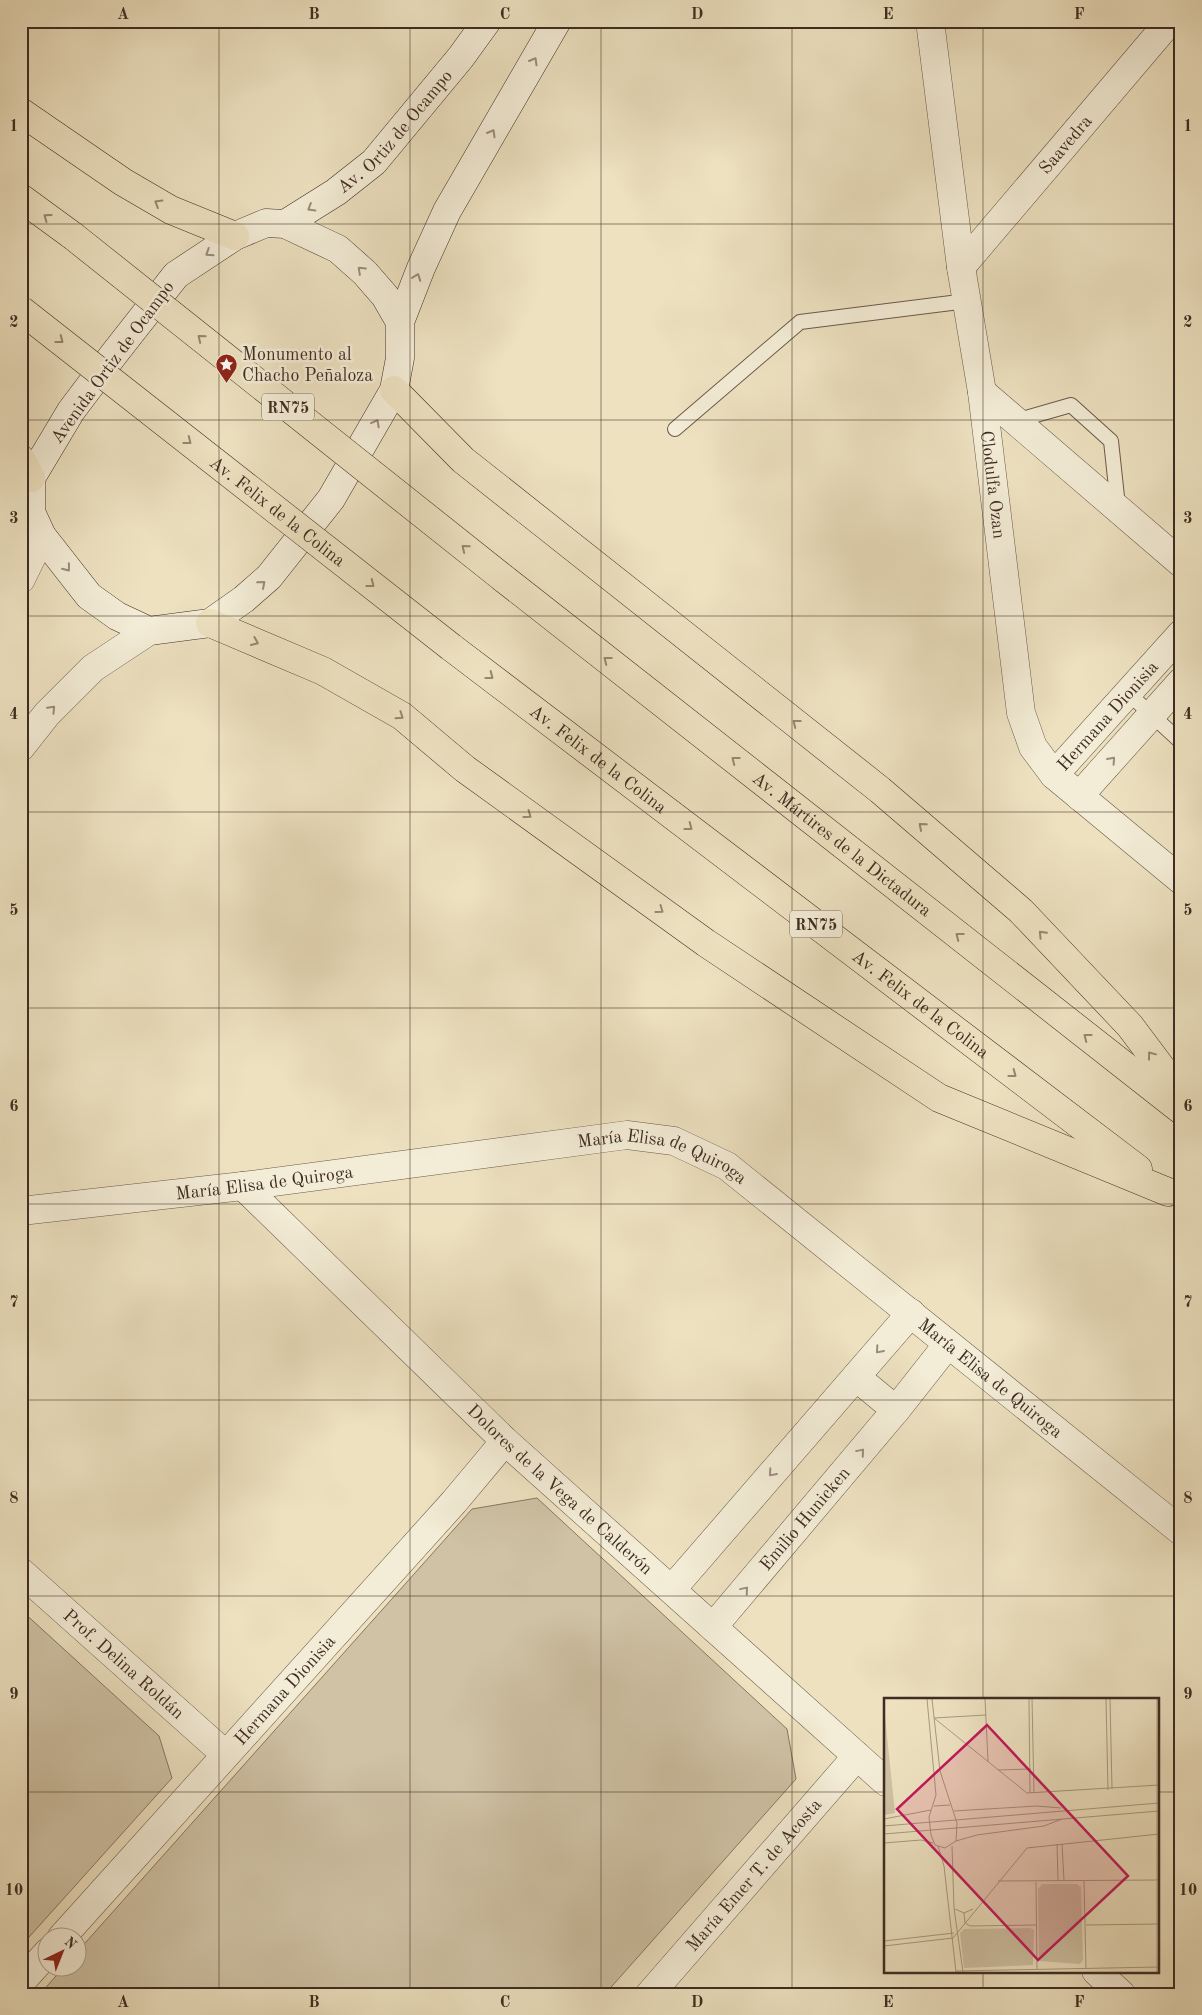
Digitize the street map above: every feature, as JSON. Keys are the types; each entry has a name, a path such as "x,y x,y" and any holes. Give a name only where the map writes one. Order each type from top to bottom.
{"main road":[{"path":"21,112 123,182 171,210 235,236"},
{"name":"Av. Mártires de la Dictadura","path":"21,198 73,236 503,578 1181,1110"},
{"name":"Av. Felix de la Colina","path":"21,310 451,647 1174,1197"},
{"path":"394,390 463,460 880,790 1021,911 1130,1026 1181,1094"},
{"path":"210,623 323,671 402,716 465,769 706,943 939,1098 1174,1197"}],"street":[{"name":"Av. Ortiz de Ocampo","path":"285,224 336,192 374,162 488,21"},
{"name":"Avenida Ortiz de Ocampo","path":"400,322 385,296 338,249 285,224 266,223 235,236 176,275 26,469 31,512 42,536 89,596 117,616 149,631 210,623 244,599 269,577 331,500 394,390 400,358 400,322 421,268 447,211 557,21"},
{"name":"Clodulfa Ozan","path":"930,21 961,267 982,392 1021,713 1033,747 1054,775 1181,880"},
{"name":"Saavedra","path":"961,267 1170,21"},
{"path":"982,392 1181,563"},
{"path":"21,579 42,536"},
{"path":"21,747 47,714 93,668 149,631"},
{"name":"Hermana Dionisia","path":"1054,775 1181,634"},
{"name":"Hermana Dionisia","path":"1079,796 1181,682"},
{"name":"María Elisa de Quiroga","path":"21,1211 243,1186 628,1136 674,1141 727,1166 1181,1531"},
{"name":"Dolores de la Vega de Calderón","path":"243,1186 505,1441 884,1780"},
{"path":"672,1589 910,1313"},
{"name":"Emilio Hunicken","path":"713,1627 896,1410 948,1344"},
{"path":"856,1377 896,1410"},
{"name":"Hermana Dionisia","path":"70,1928 454,1502 505,1441"},
{"name":"Prof. Delina Roldán","path":"21,1572 225,1754"},
{"name":"María Emer T. de Acosta","path":"650,1994 857,1756"},
{"path":"21,1982 38,1963"},
{"path":"1097,1972 1121,1994"}],"lane":[{"path":"675,429 800,322 968,301"},
{"path":"1015,421 1071,405 1111,441 1118,510"},
{"path":"1128,693 1181,742"}],"shaded area":[{"path":"537,1498 787,1729 796,1779 605,1994 40,1994 54,1978 88,1978 88,1940 472,1509"},
{"path":"21,1610 159,1736 172,1778 21,1946"}],"place":[{"name":"Monumento al Chacho Peñaloza","path":"226,383"}]}
